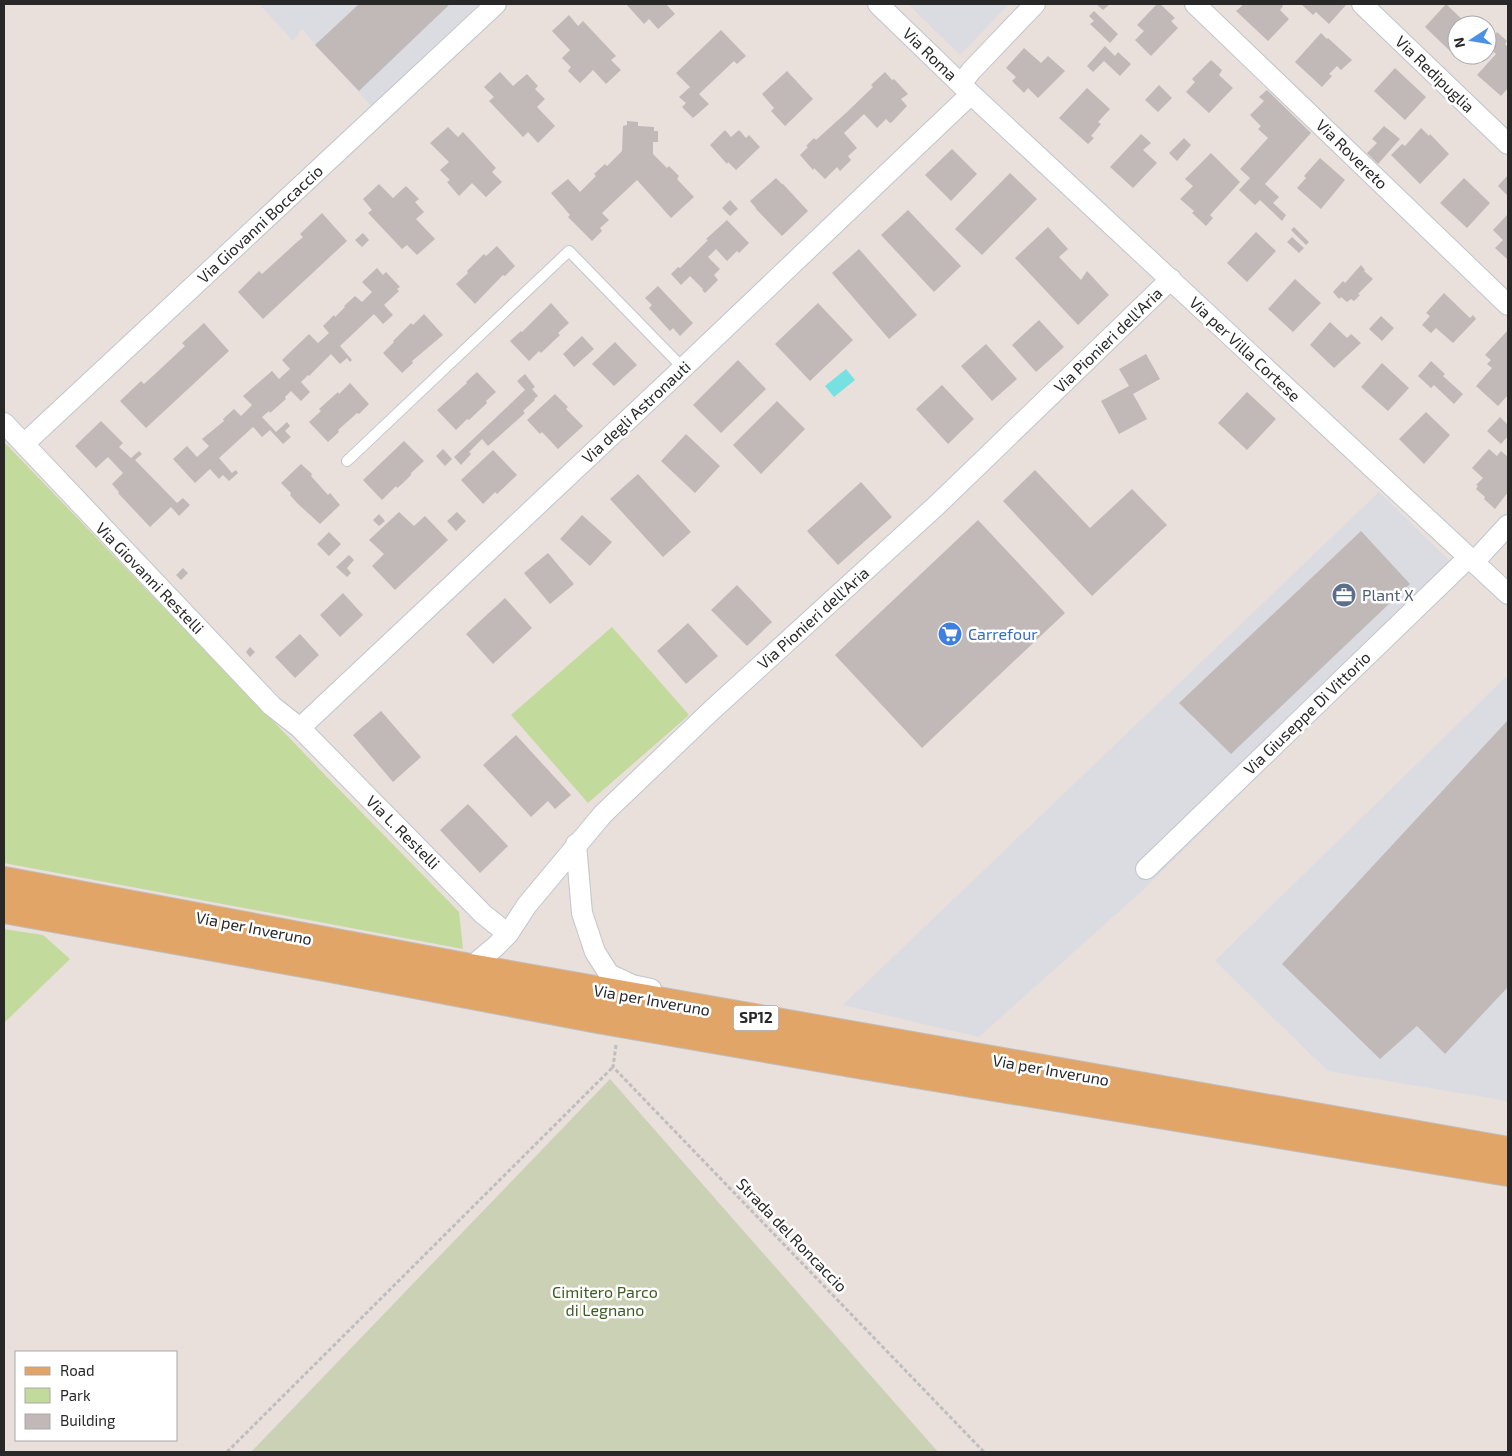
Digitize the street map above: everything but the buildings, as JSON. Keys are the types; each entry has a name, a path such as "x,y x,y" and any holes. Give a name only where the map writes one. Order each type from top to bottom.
{"main road":[{"name":"Via per Inveruno","path":"4,881 470,968 1508,1151"},
{"name":"Via per Inveruno","path":"4,909 345,970 618,1023 1508,1172"}],"street":[{"name":"Via Giovanni Boccaccio","path":"24,444 496,4"},
{"name":"Via Roma","path":"878,4 971,94"},
{"name":"Via degli Astronauti","path":"300,728 971,94 971,71 1035,4"},
{"name":"Via Rovereto","path":"1195,4 1508,305"},
{"name":"Via Redipuglia","path":"1362,4 1508,144"},
{"name":"Via per Villa Cortese","path":"971,94 1508,594"},
{"name":"Via Pionieri dell'Aria","path":"470,968 508,934 526,905 602,814 712,710 938,504 1171,279"},
{"name":"Via Giovanni Restelli","path":"4,423 272,706 300,728"},
{"name":"Via Giuseppe Di Vittorio","path":"1146,869 1508,525"},
{"name":"Via L. Restelli","path":"300,728 483,914 508,934"},
{"path":"576,844 582,913 595,952 609,974 632,985 941,1043 980,1058"}],"lane":[{"path":"347,461 569,250 683,368"}],"path":[{"path":"228,1452 613,1067 618,1023"},
{"name":"Strada del Roncaccio","path":"613,1067 984,1452"}],"shaded area":[{"path":"259,4 479,4 371,106 302,29 293,41"},
{"path":"908,4 1009,4 960,55"},
{"path":"1379,492 1463,574 1143,890 979,1037 843,1005"},
{"path":"1508,675 1508,1101 1328,1071 1215,961"}],"green space":[{"path":"4,442 459,912 463,949 4,863"},
{"path":"612,627 689,715 588,803 511,715"},
{"path":"4,929 43,935 70,959 4,1023"},
{"name":"Cimitero Parco di Legnano","path":"610,1079 938,1452 251,1452"}],"water":[{"path":"846,369 855,380 834,397 825,386"}],"place":[{"name":"Plant X","path":"1344,595"},
{"name":"Carrefour","path":"950,634"}]}
